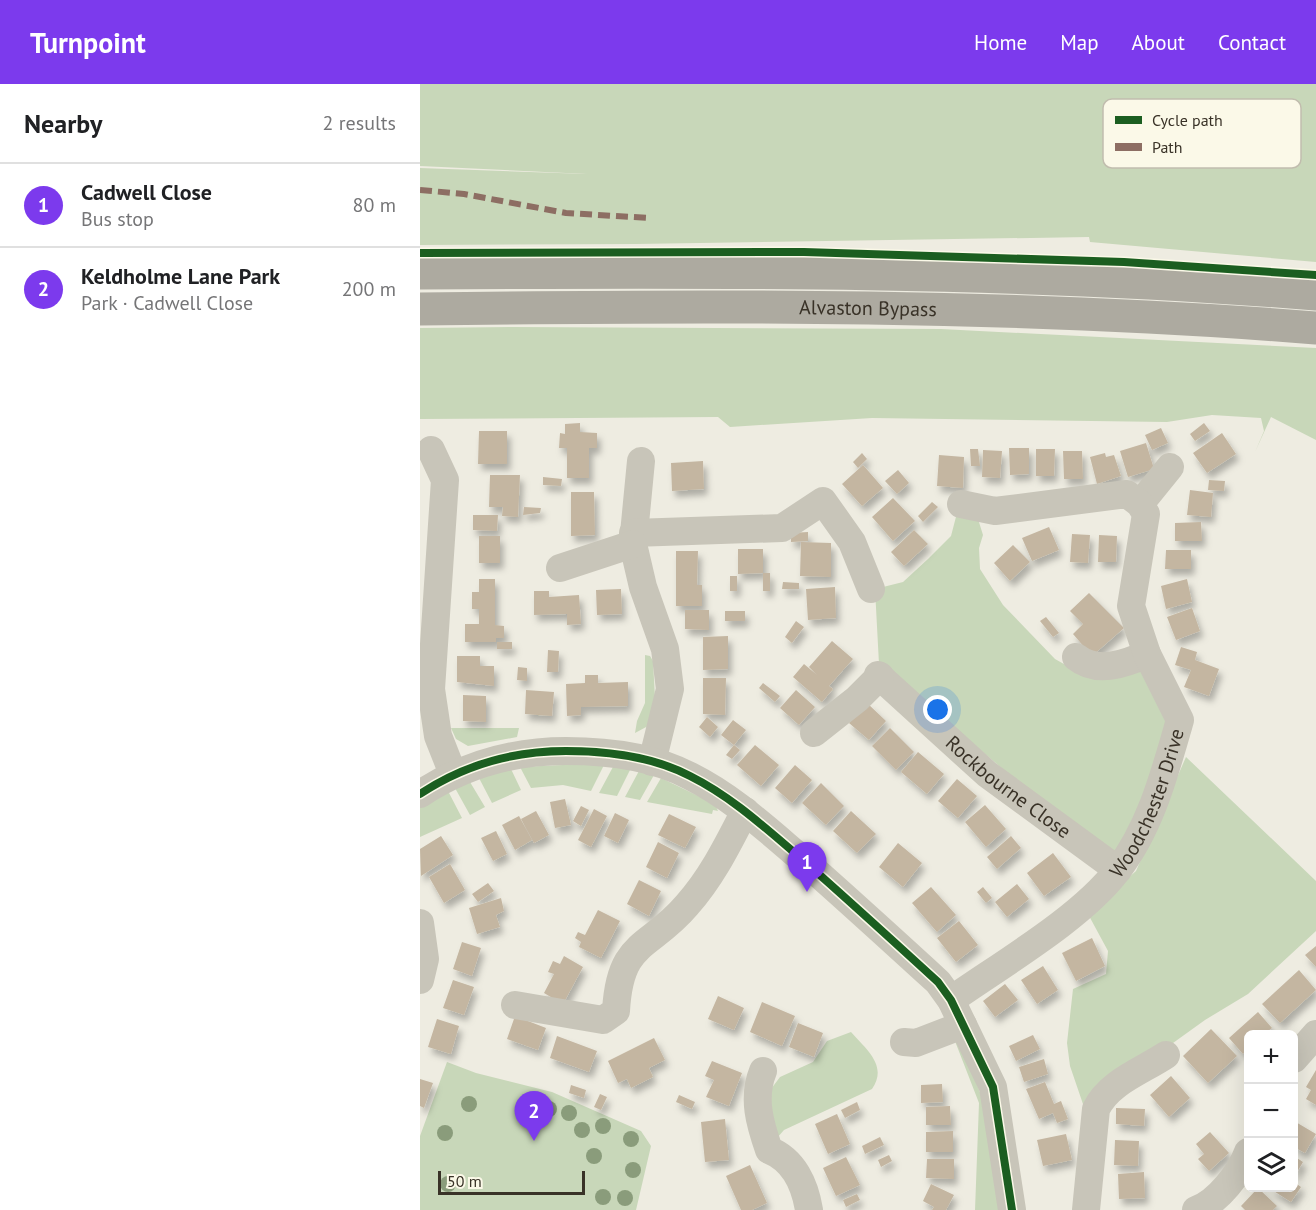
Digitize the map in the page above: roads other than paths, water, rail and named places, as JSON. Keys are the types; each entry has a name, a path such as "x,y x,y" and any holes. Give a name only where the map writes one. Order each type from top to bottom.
{"highway":[{"name":"Alvaston Bypass","path":"420,273 733,271 995,276 1316,294"},
{"name":"Alvaston Bypass","path":"420,309 745,305 870,307 1227,321 1316,328"}],"street":[{"path":"431,450 445,480 432,531 426,689 438,736 453,774"},
{"path":"641,461 633,539 643,587 665,649 670,689 652,762"},
{"path":"961,504 995,511 1126,494 1140,504 1170,467"},
{"path":"560,568 633,539 782,528 823,501 852,542 871,589"},
{"name":"Woodchester Drive","path":"904,1042 916,1043 957,1012 1086,904 1118,870 1139,836 1158,795 1180,720 1147,654 1131,606 1146,514 1140,504"},
{"path":"1076,657 1083,662 1098,666 1113,666 1147,654"},
{"name":"Rockbourne Close","path":"814,733 857,699 879,676 987,774 1118,870"},
{"path":"420,794 453,774 484,763 539,751 616,753 688,774 724,795 938,982 957,1012 993,1087 1012,1210"},
{"path":"515,1005 603,1020 616,1011 618,984 630,955 692,900 709,878 745,811"},
{"path":"420,923 425,960 420,980"},
{"path":"1298,1054 1316,1034"},
{"path":"1086,1210 1096,1109 1101,1099 1112,1087 1166,1055"},
{"path":"763,1071 759,1082 758,1116 769,1150 780,1154 798,1173 809,1210"},
{"path":"1196,1210 1218,1195 1244,1162"}],"place":[{"name":"Cadwell Close","path":"807,892"},
{"name":"Keldholme Lane Park","path":"534,1141"}]}
